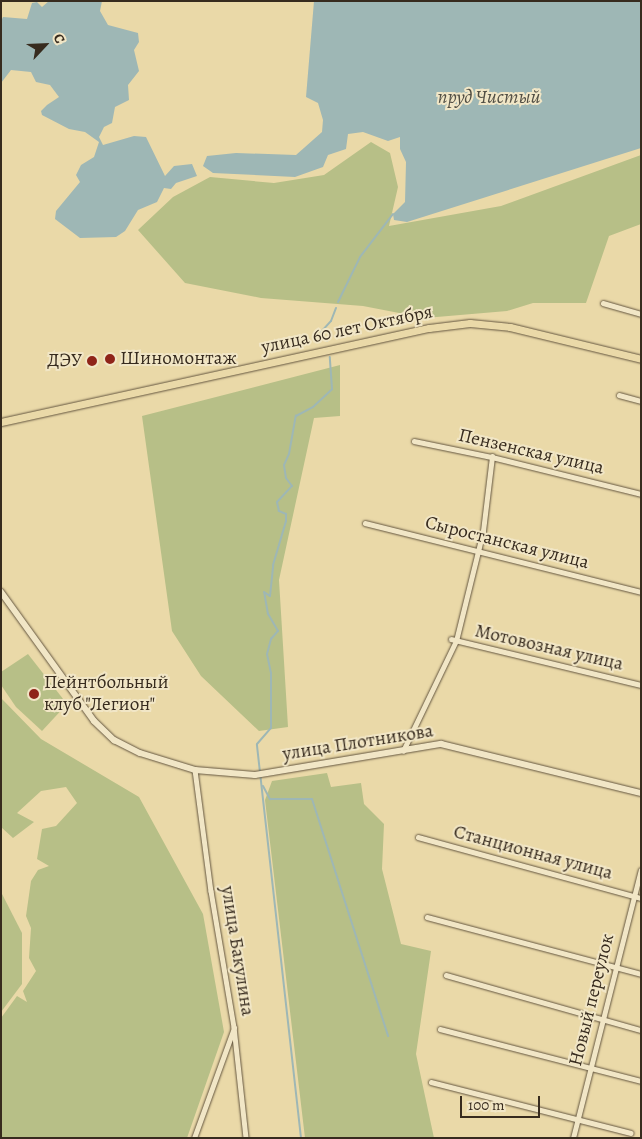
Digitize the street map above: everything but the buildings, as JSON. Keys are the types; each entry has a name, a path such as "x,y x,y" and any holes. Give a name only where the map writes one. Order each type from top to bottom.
{"main road":[{"name":"улица 60 лет Октября","path":"1,422 428,328 470,323 510,327 641,358"}],"street":[{"path":"603,303 641,314"},
{"path":"619,395 641,401"},
{"name":"Пензенская улица","path":"414,441 492,457 641,494"},
{"path":"403,751 454,640 483,531 492,457"},
{"name":"Сыростанская улица","path":"365,523 641,592"},
{"path":"1,592 94,721 114,740 140,753 195,770"},
{"name":"Мотовозная улица","path":"454,640 641,685"},
{"name":"улица Плотникова","path":"195,770 255,776 440,744 641,793"},
{"name":"улица Бакулина","path":"195,770 211,891 234,1027 246,1138"},
{"name":"Станционная улица","path":"418,837 641,898"},
{"name":"Новый переулок","path":"573,1138 641,870"},
{"path":"427,917 641,974"},
{"path":"446,975 641,1030"},
{"path":"194,1138 234,1027"},
{"path":"440,1029 641,1081"},
{"path":"431,1082 631,1133"}],"green space":[{"path":"371,142 390,153 398,187 389,226 501,206 641,155 641,224 609,236 586,303 533,303 507,311 425,318 363,306 261,298 185,283 138,230 173,197 210,177 274,183 324,175"},
{"path":"340,365 340,416 314,418 279,580 288,727 259,731 201,676 172,631 142,416"},
{"name":"Пейнтбольный клуб \"Легион\"","path":"28,654 67,704 42,731 16,707 1,685 1,672"},
{"path":"1,698 41,739 139,797 203,914 224,1032 187,1138 1,1138 1,1018 17,996 27,1002 23,991 36,971 29,958 31,928 26,916 31,881 38,870 49,866 37,859 42,829 56,826 77,803 66,787 41,791 17,813 34,822 13,838 1,827"},
{"path":"327,773 331,787 361,783 364,804 384,824 382,869 401,944 431,951 416,1054 434,1138 305,1138 265,800 272,781"},
{"path":"1,892 22,933 22,984 1,1012"}],"water":[{"path":"49,1 102,1 100,11 108,25 138,33 139,42 134,50 139,71 128,85 129,100 115,107 112,123 104,127 99,137 103,145 134,136 146,137 165,176 174,166 192,164 197,176 176,183 171,189 164,188 157,202 138,210 125,231 116,237 80,238 55,219 56,211 80,182 76,175 81,165 94,157 99,142 85,132 69,129 42,115 41,111 59,97 50,85 36,82 31,72 11,70 1,83 1,21 3,17 27,19 32,3 37,2 42,7"},
{"name":"пруд Чистый","path":"314,1 641,1 641,148 407,222 394,220 393,214 405,202 406,162 400,149 400,137 388,141 363,132 348,134 346,149 328,155 323,167 295,177 213,173 203,166 207,156 236,153 296,155 322,132 323,120 318,103 306,97"}],"waterway":[{"path":"338,302 360,257 393,214"},
{"path":"327,341 321,332 331,321 336,308"},
{"path":"301,1138 257,744 271,728 271,673 267,654 271,639 278,631 268,614 264,592 270,596 273,565 286,521 286,514 279,511 277,502 292,486 286,478 284,465 289,454 296,416 313,407 332,389 330,357"},
{"path":"263,786 270,799 312,799 388,1036"}],"place":[{"name":"Шиномонтаж","path":"110,359"},
{"name":"ДЭУ","path":"92,361"},
{"name":"Пейнтбольный клуб \"Легион\"","path":"34,694"}]}
